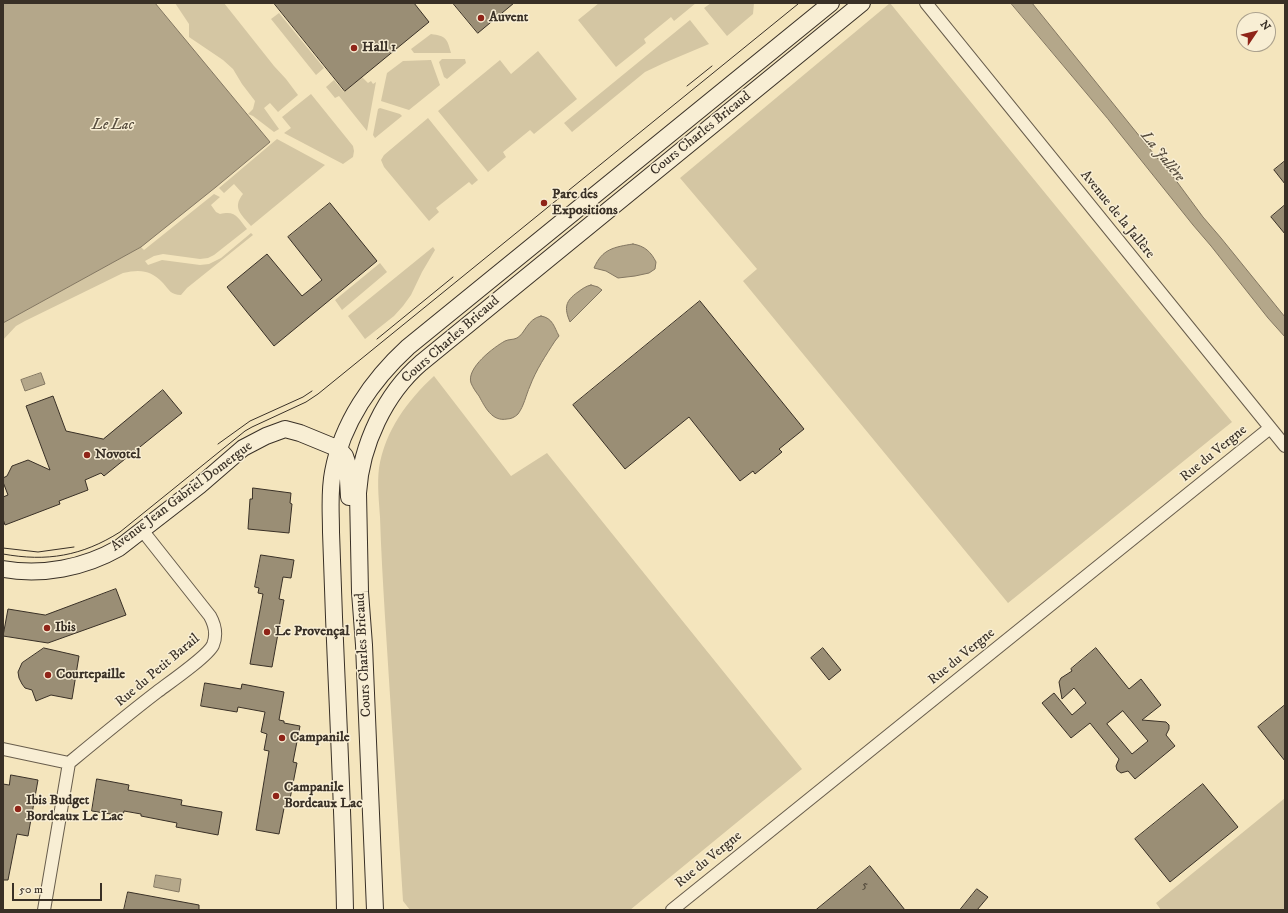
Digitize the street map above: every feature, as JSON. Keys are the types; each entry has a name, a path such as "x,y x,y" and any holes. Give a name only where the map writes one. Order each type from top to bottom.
{"main road":[{"name":"Cours Charles Bricaud","path":"375,910 364,645 360,592 351,547 349,483 346,459 349,425 365,397 384,372 408,347 831,3"},
{"name":"Cours Charles Bricaud","path":"345,910 332,587 330,491 333,472 346,459 366,450 383,409 401,382 411,372 597,218 862,3"},
{"name":"Avenue Jean Gabriel Domergue","path":"3,569 13,571 40,571 66,568 92,561 110,553 199,486 243,448 266,436 285,429 300,432 346,459"}],"street":[{"name":"Avenue de la Jallère","path":"926,3 1285,446"},
{"name":"Rue du Vergne","path":"672,910 1270,428"},
{"name":"Rue du Petit Barail","path":"69,763 156,692 206,655 212,646 215,634 214,625 210,616 142,530"},
{"path":"3,749 69,763 44,910"}],"shaded area":[{"path":"175,3 224,3 298,95 278,112 270,103 264,108 279,129 274,132 253,116 248,114 253,109 255,101 233,69 223,60 189,37 189,24"},
{"path":"599,3 696,3 674,21 671,17 644,39 646,43 616,67 578,20"},
{"path":"711,3 754,3 753,14 727,36 704,8"},
{"path":"890,3 1232,422 1008,603 743,281 757,269 680,178"},
{"path":"279,13 324,68 316,75 271,19"},
{"path":"690,20 709,44 645,72 572,132 564,123"},
{"path":"431,34 443,37 447,41 451,53 414,53 411,49"},
{"path":"538,51 577,99 534,134 530,130 503,152 506,157 488,172 438,111 500,60 511,74"},
{"path":"442,59 465,59 466,63 447,79 444,77 439,62"},
{"path":"431,60 440,85 409,110 381,101 387,73 403,61"},
{"path":"362,77 368,83 371,81 373,84 376,82 367,131 339,96 335,98 326,87 334,80 344,92"},
{"path":"311,94 353,146 353,157 343,164 284,133 291,128 282,117"},
{"path":"380,108 402,116 375,138 373,135 378,109"},
{"path":"428,118 478,180 472,185 469,182 436,208 439,212 429,221 384,167 381,160 384,155"},
{"path":"277,139 325,165 251,226 241,214 238,207 238,203 243,194 234,184 224,193 219,188"},
{"path":"214,194 220,197 211,205 216,212 220,214 233,214 239,218 247,229 208,258 200,259 163,254 154,256 145,261 148,265 162,260 200,265 209,264 221,258 251,233 253,235 187,288 181,295 172,293 159,279 150,273 135,271 123,273 16,326 3,340 3,323 141,247 144,250"},
{"path":"433,247 435,250 411,295 403,306 394,316 365,339 348,316"},
{"path":"380,263 387,272 342,310 335,300"},
{"path":"434,376 511,476 547,453 802,769 630,910 410,910 403,901 378,474 382,454 392,429 406,406"},
{"path":"1285,798 1285,910 1161,910 1156,903"}],"water":[{"name":"Le Lac","path":"3,3 155,3 270,142 141,247 3,323"},
{"path":"1011,3 1032,3 1158,159 1163,158 1170,166 1169,171 1203,217 1285,317 1285,337 1268,318 1108,119"},
{"path":"633,244 641,246 650,252 656,262 655,269 649,273 618,278 606,271 594,268 601,257 609,250 620,246"},
{"path":"591,285 602,290 570,322 566,309 568,302 574,295"},
{"path":"541,316 551,321 559,336 538,368 522,408 518,414 510,419 497,418 490,413 473,387 471,377 473,371 482,359 494,348 505,341 520,336 532,320"},
{"path":"41,373 45,384 25,391 21,380"},
{"path":"156,875 181,879 179,892 154,887"}],"building":[{"name":"Hall 1","path":"274,3 414,3 429,22 345,91"},
{"name":"Auvent","path":"453,3 514,3 478,33"},
{"path":"1285,161 1285,184 1274,170"},
{"path":"330,203 377,261 274,346 227,287 267,254 302,296 322,280 288,237"},
{"path":"1285,205 1285,234 1271,217"},
{"path":"700,301 804,429 779,449 782,452 755,474 753,471 740,481 689,417 625,469 573,405"},
{"name":"Novotel","path":"163,390 182,413 104,476 101,473 85,480 88,490 59,501 60,504 5,525 3,519 3,497 8,495 3,478 7,476 12,466 28,460 50,470 26,406 53,396 66,431 103,439"},
{"path":"253,488 291,493 290,503 292,504 289,533 248,529 250,499 252,499"},
{"name":"Le Provençal","path":"261,555 294,560 291,578 283,577 279,599 284,600 272,667 250,664 263,594 258,593 259,588 255,587"},
{"name":"Ibis","path":"116,589 126,615 48,643 3,636 8,609 45,615"},
{"path":"44,648 79,656 72,699 51,695 36,701 32,690 25,688 22,684 18,672 22,663"},
{"path":"823,648 841,670 829,680 811,658"},
{"path":"1096,648 1129,689 1141,679 1161,705 1142,720 1166,722 1169,725 1169,729 1166,735 1175,746 1135,779 1128,771 1121,773 1117,770 1116,766 1119,759 1090,723 1071,738 1042,703 1054,693 1072,715 1086,703 1074,688 1062,699 1059,682 1061,678 1072,671 1071,669","holes":["1123,711 1148,741 1132,754 1107,724"]},
{"path":"205,683 241,689 242,684 284,692 279,720 284,721 284,723 300,726 293,762 297,763 290,799 286,798 279,834 256,830 269,751 264,750 267,734 261,732 265,712 238,707 237,712 201,706"},
{"path":"1285,705 1285,761 1258,727"},
{"name":"Ibis Budget Bordeaux Le Lac","path":"11,775 38,780 28,836 17,834 8,880 3,880 3,784 9,785"},
{"path":"97,779 129,785 128,790 182,800 181,805 222,812 218,835 176,827 177,823 141,816 141,814 124,811 123,816 92,811"},
{"path":"1203,784 1238,827 1170,882 1135,839"},
{"path":"870,866 905,910 816,910"},
{"path":"977,889 988,897 977,910 960,910"},
{"path":"128,892 199,905 199,910 124,910"}],"tram line":[{"path":"3,554 34,557 64,555 92,547 120,532 245,431 306,402 318,394 798,4"},
{"path":"687,86 712,66"},
{"path":"377,339 453,277"},
{"path":"218,444 250,421 303,397 312,391"},
{"path":"3,548 38,552 74,547"}],"place":[{"name":"Auvent","path":"481,18"},
{"name":"Hall 1","path":"354,48"},
{"name":"Parc des Expositions","path":"544,203"},
{"name":"Novotel","path":"87,455"},
{"name":"Ibis","path":"47,628"},
{"name":"Le Provençal","path":"267,632"},
{"name":"Courtepaille","path":"48,675"},
{"name":"Campanile","path":"282,738"},
{"name":"Campanile Bordeaux Lac","path":"276,796"},
{"name":"Ibis Budget Bordeaux Le Lac","path":"18,809"}],"water label":[{"name":"La Jallère","path":"1162,157"}]}
